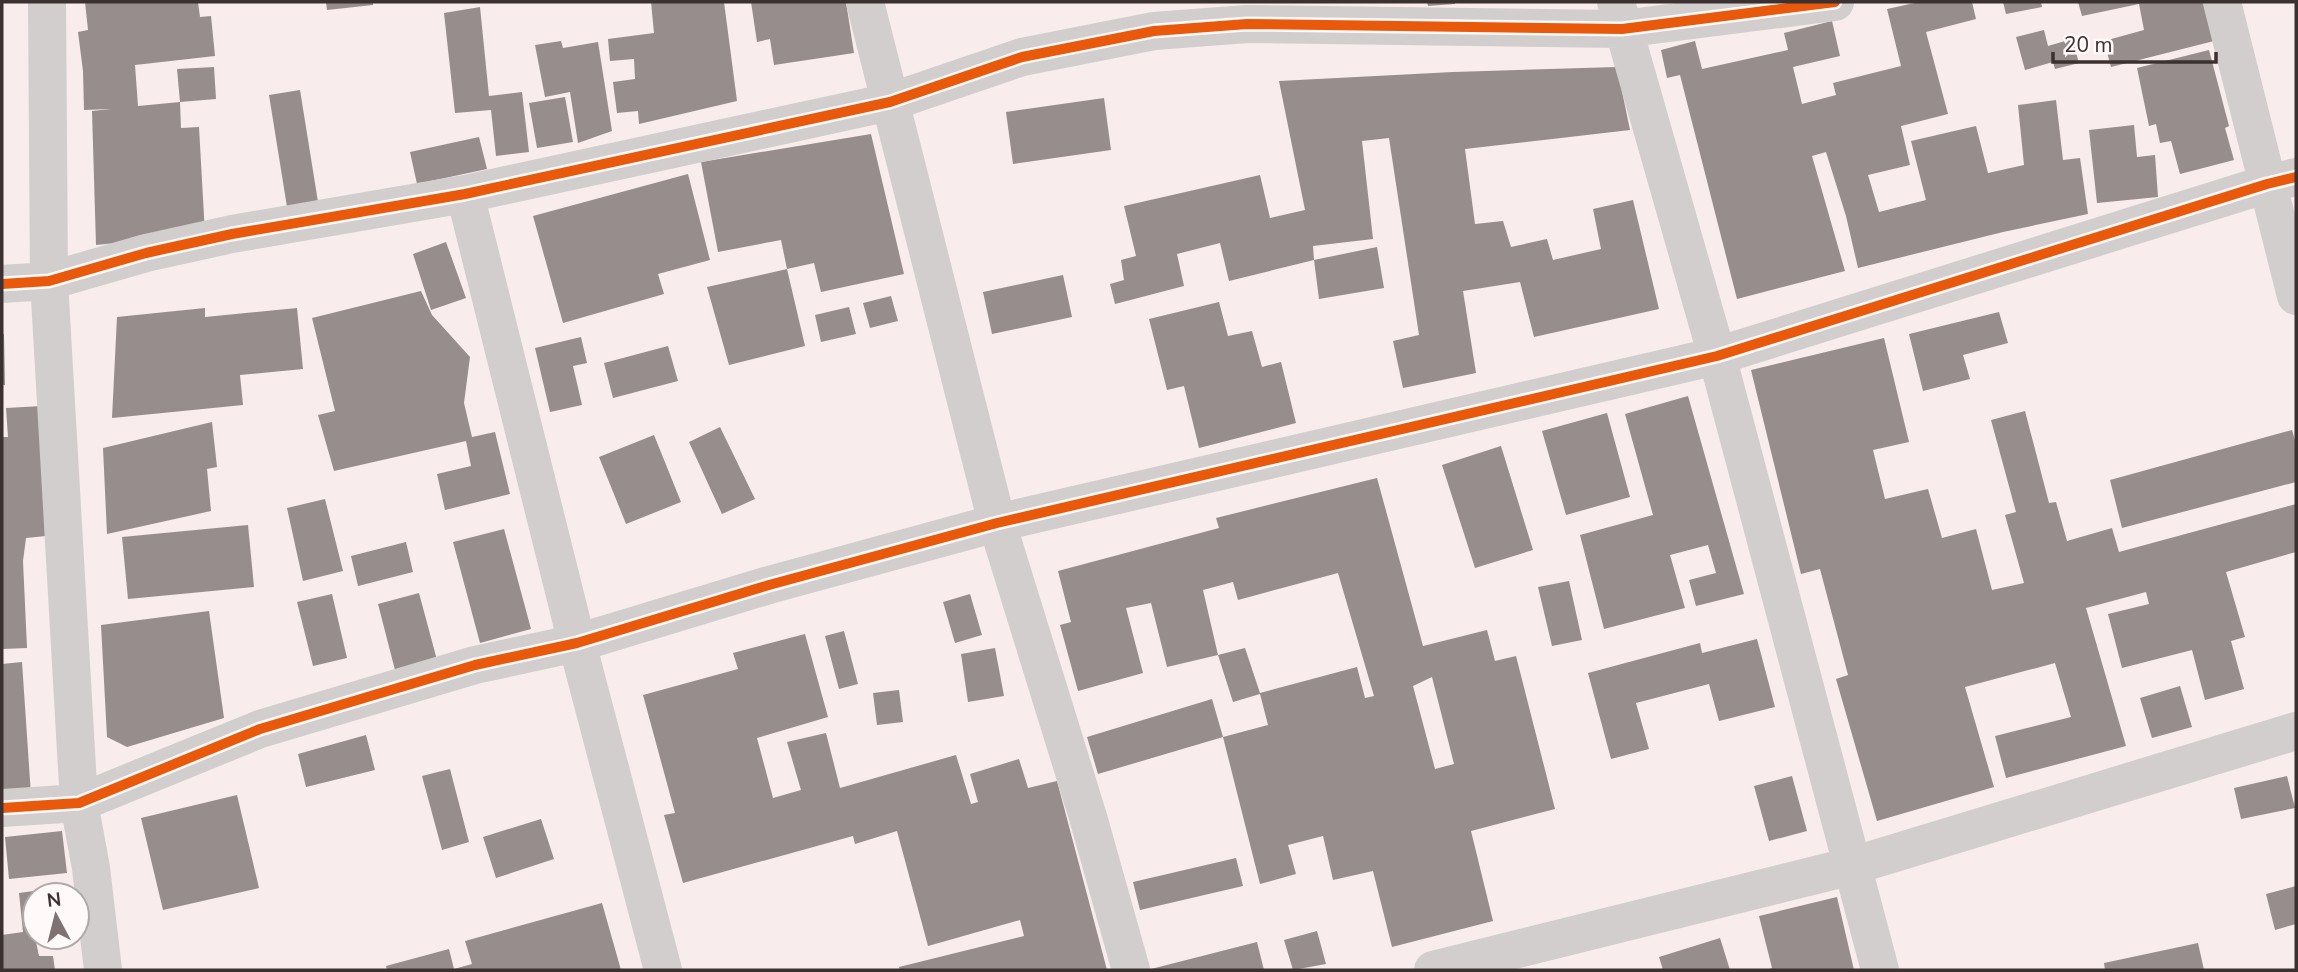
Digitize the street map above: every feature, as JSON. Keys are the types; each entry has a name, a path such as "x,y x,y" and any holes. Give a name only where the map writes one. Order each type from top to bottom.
{"street":[{"path":"47,2 49,281 79,803 93,880 103,970"},
{"path":"865,2 997,523 1088,817 1131,970"},
{"path":"2,284 49,281 146,253 232,234 465,194 890,102 1022,57 1245,13 1619,15 1836,2"},
{"path":"2222,2 2282,181 2296,296"},
{"path":"1619,15 1717,356 1880,970"},
{"path":"2,808 79,803 260,729 475,665 577,643 769,585 997,523 1717,356 2282,181"},
{"path":"465,194 577,643 663,970"},
{"path":"1433,970 1852,866 2296,731"}],"building":[{"path":"85,2 198,2 200,17 211,16 215,56 135,65 138,106 180,102 181,128 199,127 205,234 96,245 92,111 111,109 84,110 78,32 88,30"},
{"path":"326,2 373,2 373,5 327,10"},
{"path":"651,2 724,2 737,101 639,124 638,111 617,113 613,82 635,79 634,59 610,61 608,39 654,33"},
{"path":"751,2 846,2 854,53 774,65 770,39 757,42"},
{"path":"1427,2 1455,2 1455,4 1428,6"},
{"path":"1919,2 1972,2 1976,19 1926,32 1948,114 1901,126 1910,165 1868,175 1879,212 1926,200 1911,141 1976,126 1988,173 2024,165 2018,105 2056,100 2063,160 2080,158 2088,214 1858,268 1846,216 1826,152 1812,156 1845,271 1737,299 1680,75 1667,78 1661,50 1695,41 1702,69 1788,50 1784,33 1832,21 1840,56 1793,67 1802,104 1836,95 1833,83 1901,66 1887,9"},
{"path":"2003,2 2041,2 2042,7 2006,14"},
{"path":"2078,2 2203,2 2214,41 2111,67 2104,41 2144,30 2139,4 2082,16"},
{"path":"480,7 489,96 522,92 529,152 496,156 491,110 455,113 444,13"},
{"path":"2044,30 2048,46 2072,39 2079,63 2055,69 2053,62 2025,70 2016,37"},
{"path":"561,41 563,48 598,42 612,131 578,143 570,92 545,97 535,45"},
{"path":"2209,50 2229,126 2225,128 2234,160 2180,174 2171,141 2160,143 2156,124 2149,126 2137,68"},
{"path":"214,67 216,99 180,102 177,69"},
{"path":"1617,67 1630,130 1465,149 1475,224 1503,221 1511,247 1547,239 1553,260 1601,249 1593,209 1633,200 1659,309 1534,337 1520,282 1463,291 1476,373 1403,388 1393,341 1419,335 1389,138 1362,141 1373,239 1313,246 1314,260 1229,281 1220,243 1177,254 1184,286 1115,304 1110,284 1124,280 1121,260 1136,256 1124,206 1260,175 1270,218 1305,210 1279,81"},
{"path":"300,90 318,202 287,207 269,95"},
{"path":"565,97 573,142 537,148 529,103"},
{"path":"1104,98 1111,150 1013,164 1006,112"},
{"path":"2134,125 2137,157 2155,155 2158,197 2097,203 2089,130"},
{"path":"871,134 904,274 821,292 814,263 787,269 781,240 718,252 701,162"},
{"path":"479,137 487,169 417,184 410,152"},
{"path":"688,174 710,260 658,274 664,294 563,323 533,216"},
{"path":"446,242 466,298 431,310 413,254"},
{"path":"1377,247 1384,288 1319,299 1314,260"},
{"path":"787,269 805,346 729,365 707,287"},
{"path":"1063,275 1072,317 992,334 983,292"},
{"path":"421,291 432,315 470,357 464,403 472,437 495,432 510,494 445,510 437,474 471,466 466,441 334,471 318,415 335,411 312,318"},
{"path":"891,296 898,321 870,328 863,303"},
{"path":"1219,302 1228,336 1252,331 1262,367 1281,362 1296,423 1199,448 1184,386 1167,390 1149,319"},
{"path":"849,307 856,334 821,342 815,315"},
{"path":"205,308 205,317 297,308 303,369 240,375 243,405 112,418 117,317"},
{"path":"1999,312 2008,343 1963,355 1970,379 1923,391 1909,334"},
{"path":"4,334 5,385 2,385"},
{"path":"581,337 587,363 573,366 582,405 550,412 535,348"},
{"path":"1884,338 1909,442 1873,450 1885,499 1928,489 1942,538 1976,529 1992,590 2024,583 2005,515 2016,512 1991,420 2025,411 2049,503 2056,502 2067,541 2112,528 2119,552 2296,504 2296,552 2226,572 2245,637 2231,641 2244,689 2205,700 2192,650 2122,668 2108,614 2149,604 2146,592 2086,608 2126,746 2006,778 1995,736 2071,717 2055,663 1965,687 1994,787 1877,821 1836,679 1848,675 1820,569 1801,574 1751,370"},
{"path":"668,346 678,381 613,398 604,363"},
{"path":"1688,396 1744,594 1696,606 1689,580 1716,573 1708,545 1670,555 1685,608 1604,629 1580,535 1653,515 1625,414"},
{"path":"42,406 46,536 26,538 23,561 27,648 2,649 2,437 8,437 6,408"},
{"path":"1607,413 1630,497 1566,515 1542,431"},
{"path":"212,422 217,467 207,469 211,511 107,534 103,448"},
{"path":"720,427 755,499 722,514 689,442"},
{"path":"2292,430 2296,444 2296,482 2122,528 2110,480"},
{"path":"654,435 681,502 626,524 599,457"},
{"path":"1501,446 1533,550 1475,568 1442,465"},
{"path":"1377,478 1423,646 1487,630 1495,661 1516,656 1555,809 1471,831 1493,921 1392,947 1373,871 1333,880 1323,836 1288,845 1296,874 1260,884 1223,737 1268,725 1260,694 1233,702 1218,655 1167,667 1151,603 1126,608 1143,673 1078,691 1060,625 1071,622 1058,571 1219,528 1216,518","holes":["1338,573 1374,696 1365,698 1357,667 1260,693 1245,648 1218,655 1203,590 1233,582 1238,600","1432,677 1454,764 1435,769 1413,686"]},
{"path":"325,499 343,571 303,581 287,508"},
{"path":"248,525 254,587 128,599 122,537"},
{"path":"504,529 531,629 480,643 453,542"},
{"path":"406,542 413,572 358,586 351,556"},
{"path":"1569,581 1582,640 1552,646 1538,587"},
{"path":"419,593 437,660 395,670 378,604"},
{"path":"332,594 347,658 313,666 297,602"},
{"path":"970,594 982,635 955,643 943,602"},
{"path":"209,611 224,718 127,747 107,737 101,625"},
{"path":"844,631 858,684 839,689 825,636"},
{"path":"805,634 828,717 757,738 773,798 801,790 787,742 826,733 840,788 956,755 971,804 978,802 970,774 1019,759 1028,788 1057,781 1107,970 900,970 899,967 1024,936 1020,920 928,946 897,831 855,844 853,836 683,883 664,815 675,813 643,695 738,669 733,653"},
{"path":"1757,639 1775,707 1719,721 1709,684 1636,703 1649,749 1611,759 1588,673 1700,643 1702,653"},
{"path":"995,648 1004,696 968,702 961,654"},
{"path":"22,662 31,795 2,797 2,664"},
{"path":"2180,686 2192,727 2152,738 2140,698"},
{"path":"899,690 903,722 877,725 873,693"},
{"path":"1212,699 1223,737 1098,774 1087,737"},
{"path":"366,735 375,770 306,787 298,754"},
{"path":"450,769 469,842 442,850 422,776"},
{"path":"1792,776 1807,831 1769,841 1754,786"},
{"path":"2287,776 2295,808 2241,819 2234,788"},
{"path":"237,795 259,888 163,910 141,818"},
{"path":"541,819 554,859 496,878 483,837"},
{"path":"62,831 67,873 9,879 5,837"},
{"path":"1236,858 1243,886 1140,910 1133,882"},
{"path":"2296,886 2296,924 2275,930 2266,894"},
{"path":"1837,897 1854,970 1767,970 1772,968 1759,916"},
{"path":"602,903 621,970 387,970 386,966 449,949 454,969 472,964 465,941"},
{"path":"1317,931 1326,964 1293,970 1284,940"},
{"path":"21,932 21,951 38,951 39,956 53,956 55,970 2,970 2,935"},
{"path":"1720,938 1730,970 1663,970 1659,957"},
{"path":"1257,942 1264,970 1151,970 1151,969"},
{"path":"2198,943 2204,970 2105,970 2104,963"}],"cycle path":[{"path":"2,284 49,281 146,253 232,234 465,194 890,102 1022,57 1154,31 1247,24 1622,29 1835,2"},
{"path":"2,808 79,803 260,729 475,665 577,643 769,585 997,523 1717,356 2296,177"}]}
